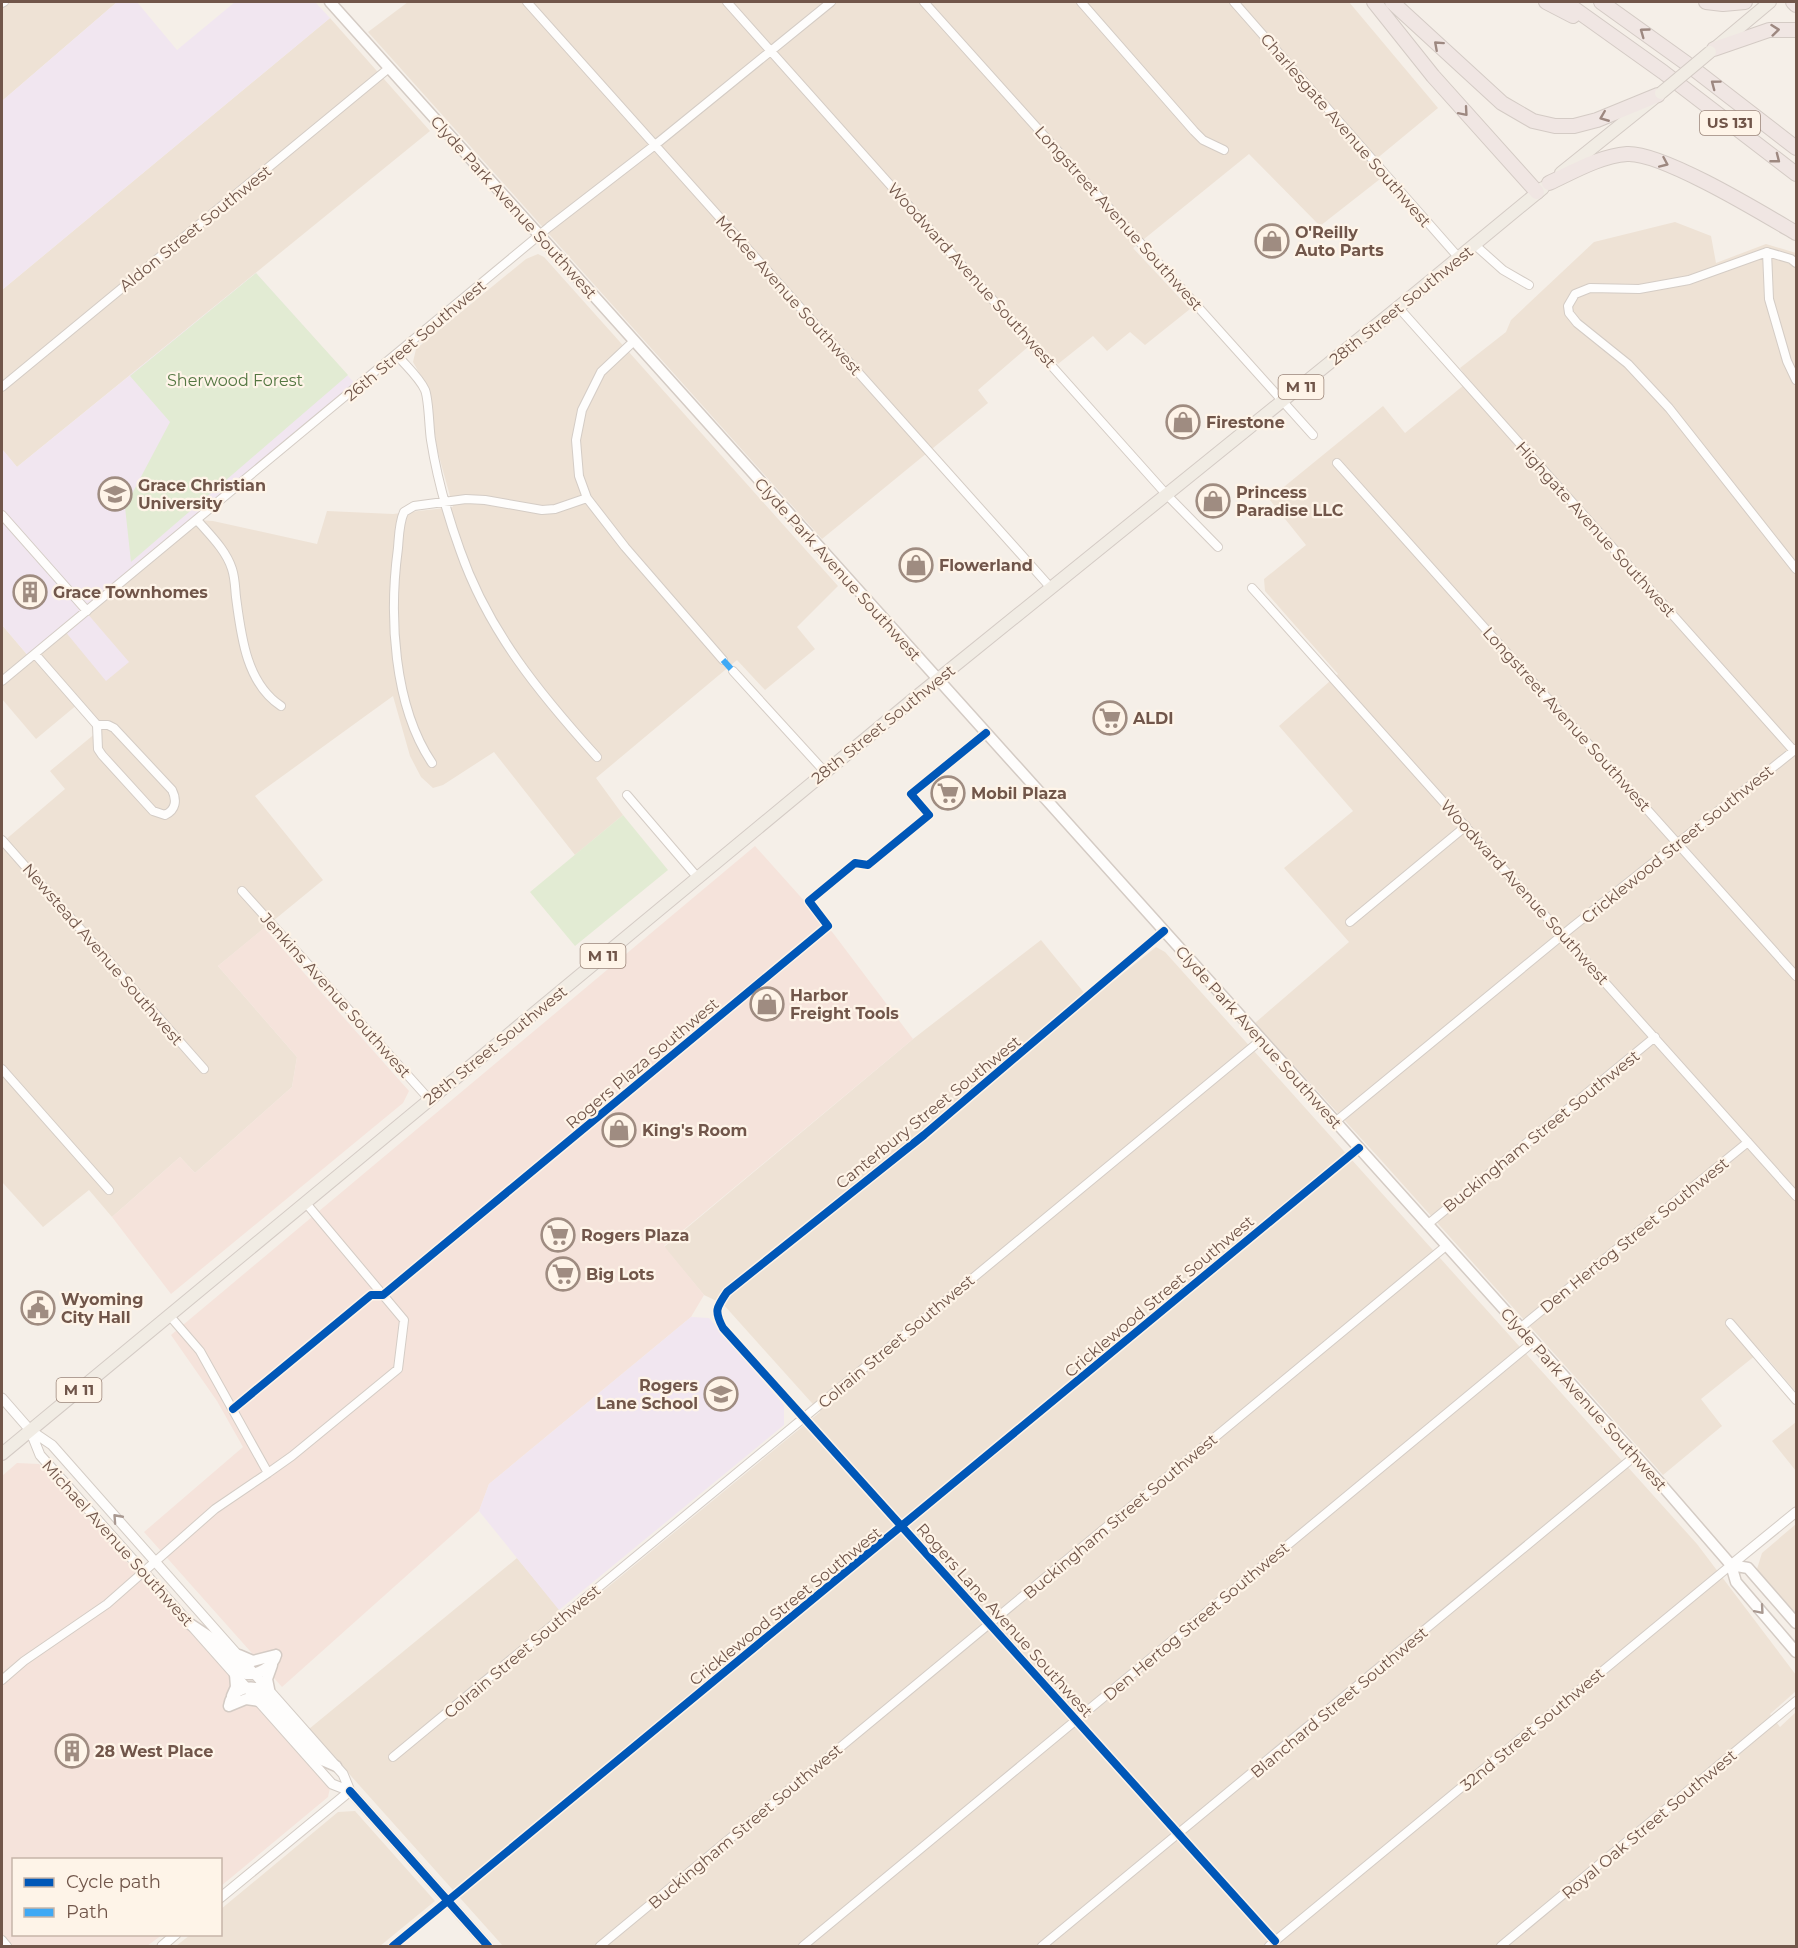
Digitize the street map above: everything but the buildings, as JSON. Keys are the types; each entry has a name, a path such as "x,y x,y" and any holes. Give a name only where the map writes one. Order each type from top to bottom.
{"highway":[{"path":"1374,2 1433,76 1537,192"},
{"path":"1392,2 1502,103 1533,121 1556,126 1574,126 1597,120 1660,94"},
{"path":"1546,2 1623,42"},
{"name":"US 131","path":"1565,2 1623,42 1797,174"},
{"name":"US 131","path":"1601,2 1796,147"},
{"path":"1706,2 1723,4 1746,2"},
{"path":"1793,2 1797,5"},
{"path":"1712,50 1769,30 1797,30"},
{"path":"1549,183 1615,156 1630,154 1647,156 1725,193 1797,233"}],"main road":[{"name":"Clyde Park Avenue Southwest","path":"330,2 1635,1456 1731,1565 1736,1582 1797,1652"},
{"name":"28th Street Southwest","path":"2,1454 825,772 1166,494 1399,308 1770,2"},
{"name":"Clyde Park Avenue Southwest","path":"1731,1565 1748,1568 1797,1623"},
{"path":"190,1624 217,1643 242,1672 248,1675 272,1665"},
{"path":"239,1655 253,1661 276,1655 267,1679 269,1689"},
{"path":"235,1674 236,1687 229,1706 246,1699 259,1701"},
{"path":"232,1696 247,1688 258,1689 322,1760 336,1766"}],"street":[{"name":"McKee Avenue Southwest","path":"527,2 1051,588"},
{"name":"Woodward Avenue Southwest","path":"727,2 1166,494 1218,547"},
{"name":"26th Street Southwest","path":"2,681 539,236 831,2"},
{"name":"Longstreet Avenue Southwest","path":"924,2 1312,435"},
{"path":"1081,2 1194,131 1203,140 1224,150"},
{"name":"Charlesgate Avenue Southwest","path":"1234,2 1459,258"},
{"name":"Aldon Street Southwest","path":"2,387 389,68"},
{"path":"1475,245 1503,270 1529,285"},
{"path":"1794,261 1767,252 1689,280 1639,289 1590,288 1581,291 1570,300 1568,306 1569,313 1577,324 1628,364 1669,408 1797,569"},
{"path":"1767,252 1768,298 1787,360 1797,380"},
{"name":"Highgate Avenue Southwest","path":"1399,308 1795,750"},
{"path":"634,340 602,372 582,410 576,449 579,476 587,498 625,547 723,660"},
{"path":"397,355 421,384 426,394 431,441 443,501 460,552 490,620 519,665 597,757"},
{"name":"Longstreet Avenue Southwest","path":"1337,463 1797,976"},
{"path":"432,763 418,741 399,673 394,583 404,512 412,506 443,501 485,500 542,510 566,507 587,498"},
{"path":"2,515 87,610"},
{"path":"197,520 226,555 232,570 242,642 254,674 263,690 281,706"},
{"name":"Woodward Avenue Southwest","path":"1252,588 1797,1196"},
{"path":"34,654 98,725 98,749 102,755 153,812 165,815 171,812 176,797 172,790 114,728 108,725 98,725"},
{"path":"733,671 825,772"},
{"name":"Rogers Plaza Southwest","path":"233,1409 371,1295 383,1295 828,926 809,901 855,863 868,865 929,814 910,795 986,734"},
{"name":"Cricklewood Street Southwest","path":"1335,1122 1564,934 1795,750"},
{"path":"627,795 698,878"},
{"path":"1350,922 1466,826"},
{"name":"Newstead Avenue Southwest","path":"2,840 204,1069"},
{"name":"Jenkins Avenue Southwest","path":"242,891 429,1099"},
{"name":"Canterbury Street Southwest","path":"717,1316 717,1305 727,1292 924,1135 1164,931"},
{"name":"Buckingham Street Southwest","path":"1427,1225 1655,1037"},
{"name":"Colrain Street Southwest","path":"393,1757 1261,1040"},
{"path":"2,1069 109,1190"},
{"name":"Den Hertog Street Southwest","path":"1520,1328 1748,1142"},
{"name":"Cricklewood Street Southwest","path":"393,1947 1359,1148"},
{"path":"2,1680 24,1661 107,1604 215,1509 292,1456 398,1369 404,1320 306,1203"},
{"name":"Buckingham Street Southwest","path":"600,1947 1446,1246"},
{"path":"169,1315 200,1351 268,1473"},
{"name":"Rogers Lane Avenue Southwest","path":"717,1316 723,1328 1179,1835 1272,1944"},
{"path":"1730,1323 1797,1400"},
{"name":"Den Hertog Street Southwest","path":"803,1947 1533,1342"},
{"path":"2,1398 30,1430"},
{"name":"Michael Avenue Southwest","path":"30,1430 52,1445 255,1673 343,1774 350,1791 488,1947"},
{"name":"Michael Avenue Southwest","path":"30,1430 40,1455 143,1572 332,1784 350,1791"},
{"name":"Blanchard Street Southwest","path":"1042,1947 1635,1456"},
{"name":"32nd Street Southwest","path":"1272,1944 1797,1512"},
{"name":"Royal Oak Street Southwest","path":"1500,1947 1797,1701"},
{"path":"222,1896 350,1791"},
{"path":"162,1947 175,1936"},
{"path":"2,1940 7,1947"}],"shaded area":[{"path":"2,2 117,2 2,101"},
{"path":"117,2 137,2 177,50 235,2 315,2 330,18 2,290 2,101"},
{"path":"408,2 1349,2 1438,108 1369,165 1380,179 1320,226 1249,154 1133,248 1190,309 1145,345 1130,332 1107,351 1093,336 1058,364 1036,340 978,390 988,403 822,539 368,32"},
{"path":"330,18 430,131 17,467 2,449 2,290"},
{"path":"1675,222 1711,236 1716,263 1766,244 1796,253 1796,1392 1761,1351 1701,1399 1722,1426 1663,1475 1255,1023 1349,942 1284,868 1353,811 1279,726 1338,674 1265,591 1264,579 1306,545 1269,499 1383,406 1405,433 1469,381 1460,368 1506,332 1511,320 1594,242"},
{"path":"538,254 544,257 838,586 797,627 815,649 765,690 737,660 596,778 623,815 575,855 494,752 443,785 433,788 421,777 410,756 393,696 255,796 323,880 218,966 297,1057 292,1087 195,1173 180,1157 112,1217 89,1190 43,1227 2,1182 2,840 4,841 65,789 50,771 97,732 78,704 36,739 2,699 2,625 30,658 197,520 213,521 317,544 327,511 393,514 453,507 437,449 429,390 413,362 416,349 526,259"},
{"name":"Grace Christian University","path":"256,273 358,387 86,612 129,662 106,681 64,630 30,658 2,625 2,449 17,467"},
{"path":"755,846 833,933 913,1039 664,1246 704,1295 691,1317 489,1484 479,1511 282,1687 144,1532 243,1447 217,1401 171,1335"},
{"path":"264,928 409,1091 403,1103 171,1294 112,1217 180,1157 195,1173 292,1087 297,1057 218,966"},
{"path":"1041,940 1090,1000 1156,947 1165,952 1697,1544 1796,1675 1796,1691 1770,1714 1780,1727 1796,1712 1796,1946 503,1946 309,1729 517,1558 568,1620 820,1412 723,1304 704,1295 664,1247 913,1039"},
{"path":"691,1317 709,1318 784,1405 784,1425 559,1610 479,1511 489,1484"},
{"path":"1796,1422 1796,1471 1772,1441"},
{"path":"17,1463 39,1464 330,1788 328,1797 222,1885 222,1858 12,1858 12,1936 161,1936 147,1946 10,1946 2,1937 2,1476"},
{"path":"1796,1524 1796,1617 1757,1569 1762,1553"},
{"path":"355,1811 435,1901 380,1946 176,1946 189,1936 222,1936 222,1908 338,1812"}],"green space":[{"name":"Sherwood Forest","path":"256,273 348,375 131,562 125,507 170,422 130,376"},
{"path":"623,815 668,870 575,946 530,892"}],"marked path":[{"path":"723,660 733,671"}],"cycle path":[{"path":"233,1409 371,1295 383,1295 828,926 809,901 855,863 868,865 929,815 911,794 986,733"},
{"path":"1164,931 924,1135 727,1292 717,1313 723,1328 1275,1941"},
{"path":"393,1946 1359,1148"},
{"path":"350,1791 488,1946"}],"place":[{"name":"O'Reilly Auto Parts","path":"1272,241"},
{"name":"Firestone","path":"1183,422"},
{"name":"Grace Christian University","path":"115,494"},
{"name":"Princess Paradise LLC","path":"1213,501"},
{"name":"Flowerland","path":"916,565"},
{"name":"Grace Townhomes","path":"30,592"},
{"name":"ALDI","path":"1110,718"},
{"name":"Mobil Plaza","path":"948,793"},
{"name":"Harbor Freight Tools","path":"767,1004"},
{"name":"King's Room","path":"619,1130"},
{"name":"Rogers Plaza","path":"558,1235"},
{"name":"Big Lots","path":"563,1274"},
{"name":"Wyoming City Hall","path":"38,1308"},
{"name":"Rogers Lane School","path":"721,1394"},
{"name":"28 West Place","path":"72,1751"}]}
